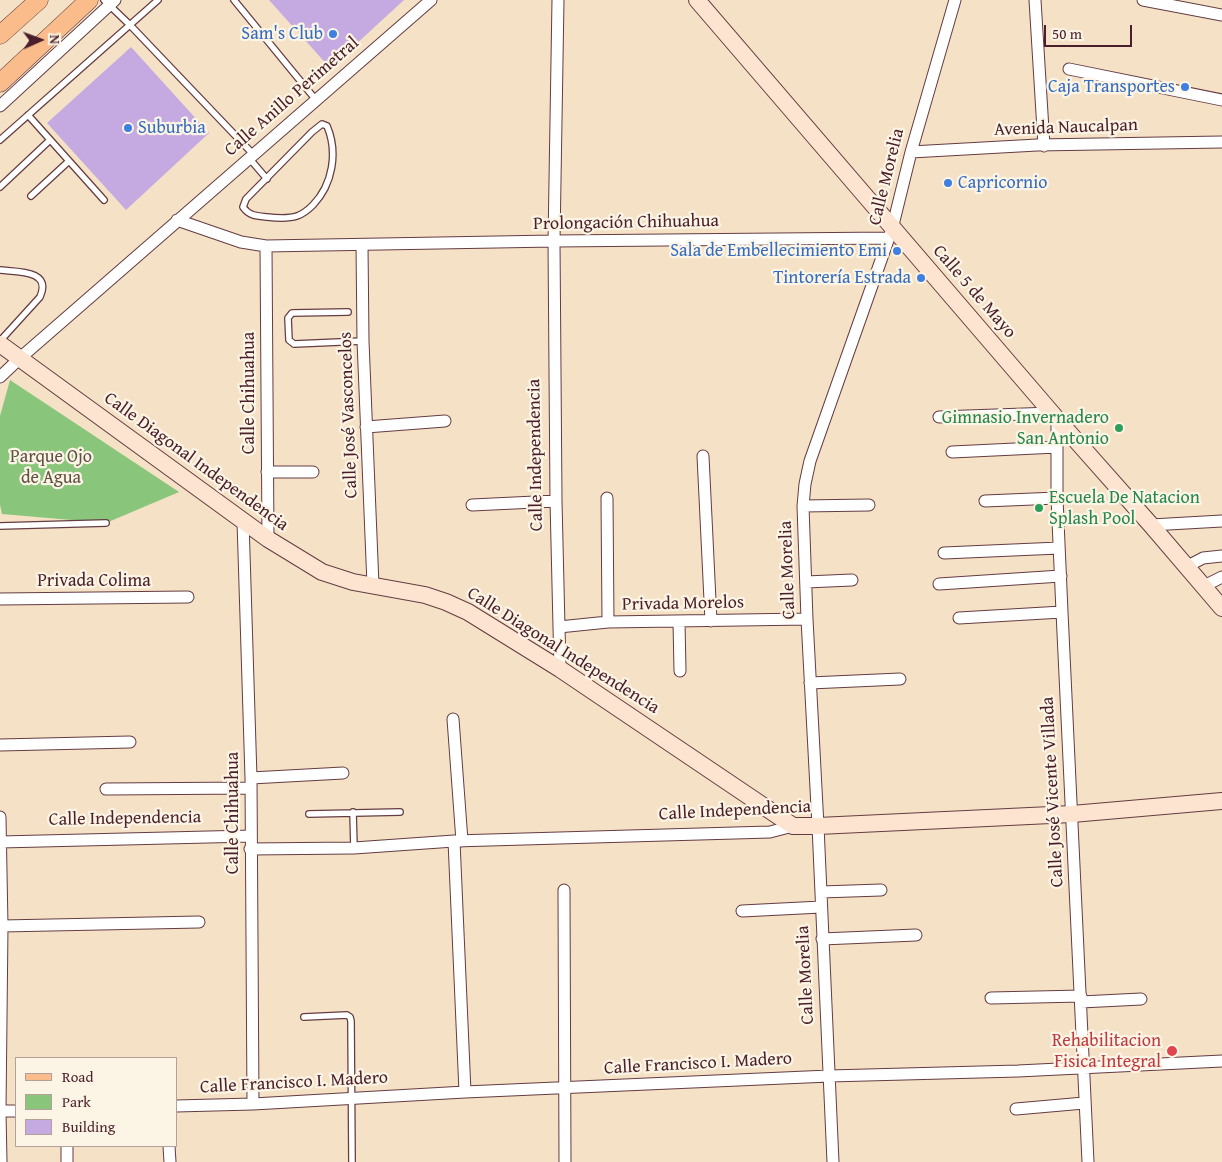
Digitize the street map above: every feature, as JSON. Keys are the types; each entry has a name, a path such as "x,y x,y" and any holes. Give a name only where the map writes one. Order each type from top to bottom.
{"main road":[{"path":"0,83 89,0"},
{"name":"Calle 5 de Mayo","path":"697,0 891,233 1151,525 1222,608"},
{"path":"0,35 35,1"},
{"name":"Calle Diagonal Independencia","path":"0,344 268,539 322,572 353,582 373,584 425,595 468,612 560,669 793,826"},
{"name":"Calle Independencia","path":"793,826 1072,814 1222,801"}],"street":[{"name":"Calle Anillo Perimetral","path":"0,377 19,358 176,220 430,0"},
{"name":"Calle Independencia","path":"558,0 554,241 556,502 560,669"},
{"name":"Calle Morelia","path":"832,1162 807,619 803,506 805,484 810,461 891,233 911,152 955,0"},
{"path":"1035,0 1044,146"},
{"path":"1143,0 1222,15"},
{"path":"0,106 110,2"},
{"path":"1069,68 1222,100"},
{"name":"Avenida Naucalpan","path":"911,152 1044,146 1222,142"},
{"path":"176,220 240,242 266,246 362,245"},
{"name":"Prolongación Chihuahua","path":"362,245 891,233"},
{"name":"Calle José Vasconcelos","path":"362,245 362,341 373,584"},
{"name":"Calle Chihuahua","path":"266,246 268,539"},
{"path":"939,417 1054,416"},
{"name":"Calle José Vicente Villada","path":"1054,416 1057,447 1057,498 1088,1162"},
{"path":"366,427 445,421"},
{"path":"952,452 1057,447"},
{"path":"703,456 711,621"},
{"path":"267,472 313,472"},
{"path":"607,498 608,622"},
{"path":"985,501 1057,498"},
{"path":"472,506 556,502"},
{"path":"803,506 869,505"},
{"name":"Calle Chihuahua","path":"243,521 251,783 253,1104"},
{"path":"1151,525 1222,521"},
{"path":"944,553 1060,548"},
{"path":"1186,567 1203,558 1222,556"},
{"path":"939,584 1061,576"},
{"path":"1204,586 1222,577"},
{"path":"806,582 852,580"},
{"name":"Privada Colima","path":"0,599 188,598"},
{"path":"959,618 1062,612"},
{"name":"Privada Morelos","path":"559,627 608,622 807,619"},
{"path":"679,622 680,671"},
{"path":"810,683 900,679"},
{"path":"453,719 465,1092"},
{"path":"0,745 130,742"},
{"path":"106,789 251,783 343,772"},
{"path":"0,817 2,926 1,1162"},
{"name":"Calle Independencia","path":"250,849 354,848 458,841 770,832 793,826"},
{"name":"Calle Independencia","path":"1,842 250,836"},
{"path":"564,890 565,1162"},
{"path":"821,892 882,890"},
{"path":"742,911 821,907"},
{"path":"2,926 200,922"},
{"path":"822,939 916,935"},
{"path":"992,998 1141,999"},
{"name":"Calle Francisco I. Madero","path":"178,1106 253,1104 465,1092 829,1076 1018,1071 1222,1061"},
{"path":"1016,1109 1084,1104"},
{"path":"0,1111 15,1111"},
{"path":"67,1147 67,1162"},
{"path":"169,1147 170,1162"}],"lane":[{"path":"0,140 158,0"},
{"path":"234,0 316,100"},
{"path":"110,2 251,156 267,179"},
{"path":"28,115 104,200"},
{"path":"322,124 327,126 332,138 330,177 322,194 308,210 298,216 278,218 256,216 247,212 243,207 246,199 267,179 312,132 322,124"},
{"path":"0,187 50,140"},
{"path":"31,196 69,162"},
{"path":"0,270 37,276 42,283 43,291 40,297 0,340"},
{"path":"348,312 292,313 288,318 289,340 294,344 362,341"},
{"path":"0,526 106,523"},
{"path":"354,812 354,848"},
{"path":"309,814 400,812"},
{"path":"304,1016 347,1015 350,1017 352,1162"}],"green space":[{"name":"Parque Ojo de Agua","path":"10,380 179,492 106,523 2,514 0,505 0,416"}],"building":[{"name":"Sam's Club","path":"269,0 404,0 330,68"},
{"name":"Suburbia","path":"131,47 209,133 126,210 47,123"}],"place":[{"name":"Sam's Club","path":"333,34"},
{"name":"Caja Transportes","path":"1185,87"},
{"name":"Suburbia","path":"128,128"},
{"name":"Capricornio","path":"948,183"},
{"name":"Sala de Embellecimiento Emi","path":"897,251"},
{"name":"Tintorería Estrada","path":"921,278"},
{"name":"Gimnasio Invernadero San Antonio","path":"1119,428"},
{"name":"Escuela De Natacion Splash Pool","path":"1039,508"},
{"name":"Rehabilitacion Fisica Integral","path":"1172,1051"}]}
